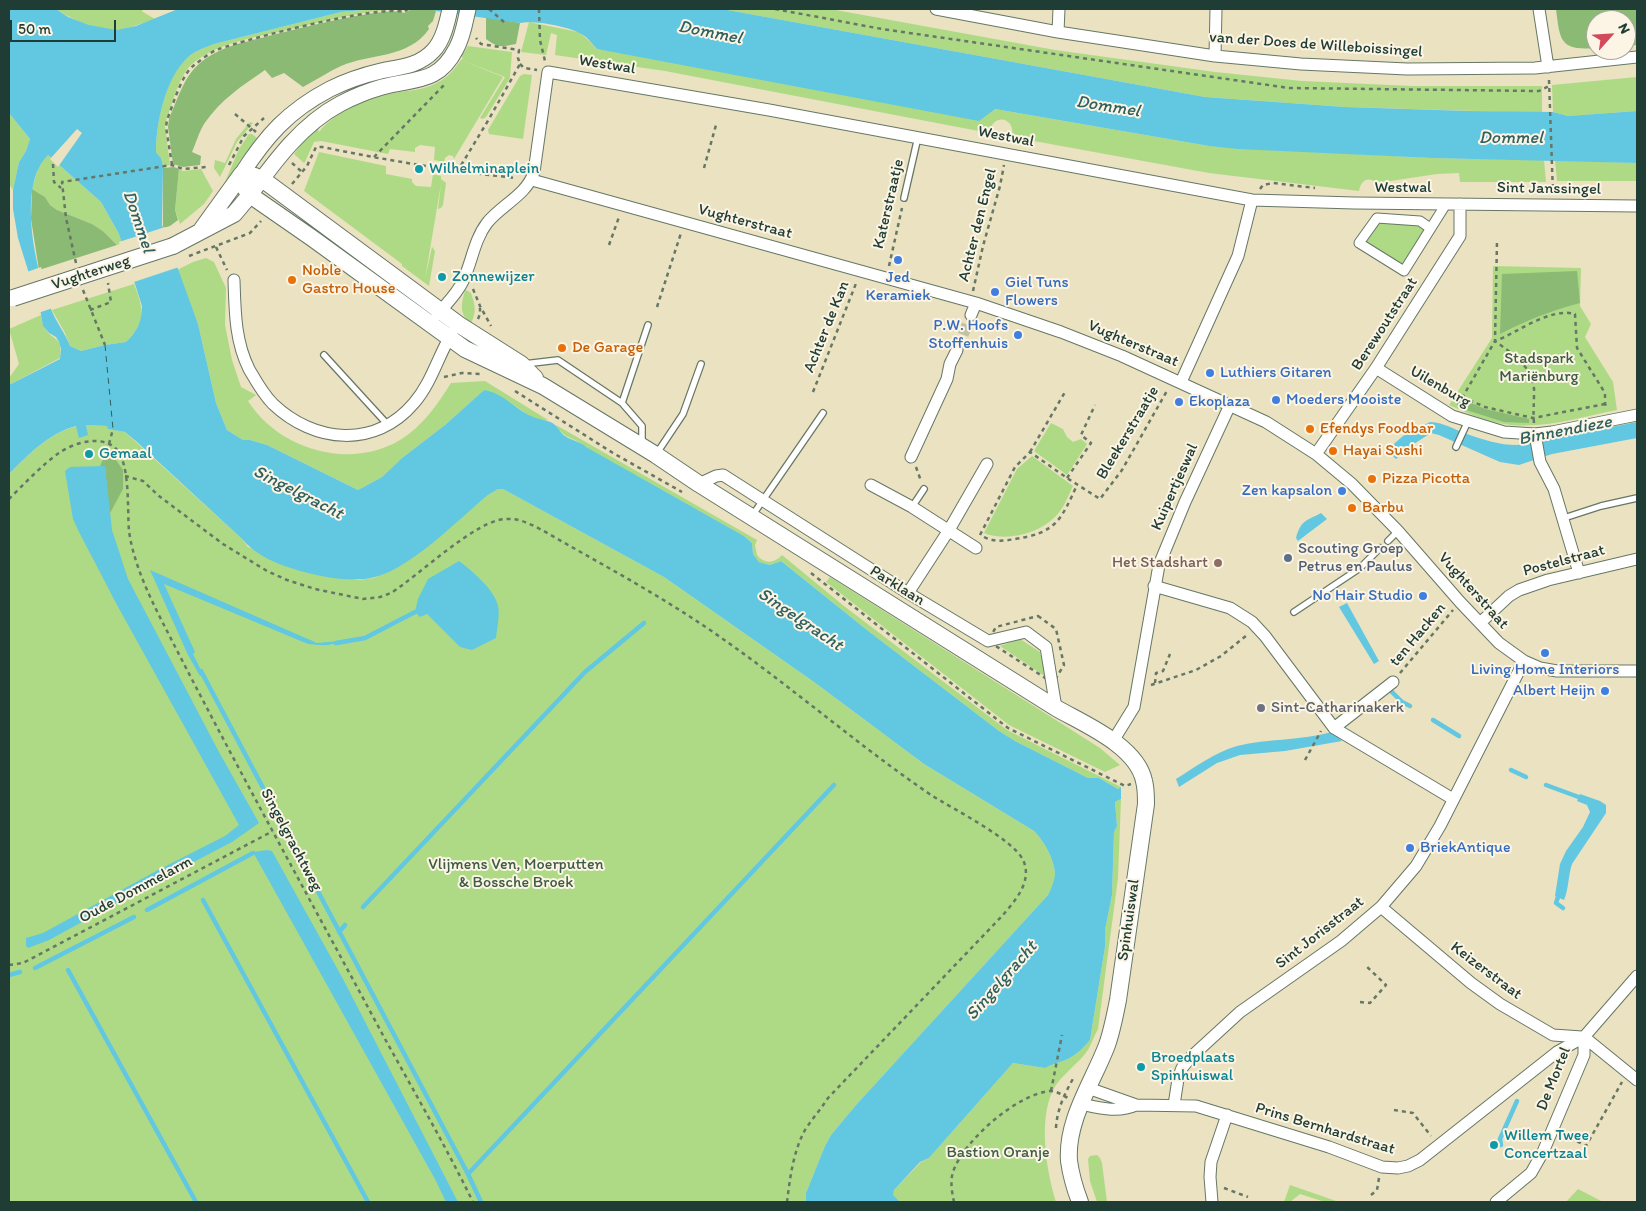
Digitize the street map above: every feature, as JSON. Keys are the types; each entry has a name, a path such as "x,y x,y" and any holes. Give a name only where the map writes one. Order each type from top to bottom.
{"main road":[{"path":"200,231 241,175 255,176 262,179 458,324 521,364 543,386"},
{"path":"200,231 234,214 250,195 465,349 543,386"},
{"name":"Vughterweg","path":"11,299 173,246 200,231"},
{"name":"Parklaan","path":"543,386 649,451 694,490 752,516 1056,708 1113,741"},
{"name":"Spinhuiswal","path":"1080,1202 1069,1161 1070,1137 1081,1104 1107,1044 1118,1000 1146,804 1144,780 1139,768 1132,758 1113,741"}],"street":[{"name":"van der Does de Willeboissingel","path":"936,9 1058,32 1215,56 1301,64 1407,69 1548,67 1637,57"},
{"path":"1058,32 1059,9"},
{"path":"1215,56 1216,9"},
{"path":"1539,9 1548,67"},
{"path":"449,12 441,40 425,59 414,64 354,79 332,88 310,100 276,127 255,153 241,175 242,182 250,195 282,154 322,114 359,94 383,87 421,80 434,74 445,65 456,49 467,14"},
{"path":"430,324 460,286 485,226 493,216 532,180 548,72"},
{"name":"Westwal","path":"548,72 918,137 1252,200 1460,204"},
{"name":"Vughterstraat","path":"532,180 973,302 1061,332 1122,356 1266,422 1316,454 1352,484 1398,531 1460,602 1499,643 1524,661 1540,668 1557,671 1637,671"},
{"path":"1177,381 1238,256 1252,200"},
{"path":"1430,228 1420,221 1377,218 1358,244 1404,270 1446,204"},
{"name":"Sint Janssingel","path":"1460,204 1637,206"},
{"name":"Berewoutstraat","path":"1316,454 1376,368 1460,236 1460,204"},
{"path":"234,280 236,326 241,350 259,386 272,403 305,427 341,436 356,436 388,425 414,403 430,379 449,338 458,324"},
{"path":"971,316 973,302"},
{"path":"911,457 947,379 950,364 957,350"},
{"name":"Uilenburg","path":"1376,368 1466,426 1535,437 1637,415"},
{"name":"Kuipertjeswal","path":"1113,741 1134,707 1159,565 1170,535 1230,405"},
{"path":"1535,437 1540,462 1554,488 1579,573"},
{"path":"908,593 949,530 987,464"},
{"name":"Parklaan","path":"694,490 716,476 724,476 908,593 988,641 1026,632 1046,647 1056,708"},
{"path":"871,485 912,507 976,548"},
{"name":"Postelstraat","path":"1480,623 1509,596 1519,590 1548,580 1637,559"},
{"path":"1154,586 1230,608 1243,614 1268,633 1328,728 1453,799"},
{"name":"Sint Jorisstraat","path":"1174,1105 1182,1068 1191,1057 1240,1012 1341,941 1381,907 1416,866 1440,826 1524,661"},
{"path":"1328,728 1393,682"},
{"name":"Keizerstraat","path":"1381,907 1471,983 1500,1004 1553,1035 1584,1037"},
{"path":"1633,1076 1584,1037 1637,976"},
{"name":"Prins Bernhardstraat","path":"1088,1088 1136,1105 1196,1106 1329,1147 1387,1168 1398,1168 1408,1166 1420,1160 1556,1052 1584,1037"},
{"name":"De Mortel","path":"1496,1202 1531,1173 1584,1056 1584,1037"},
{"name":"Prins Bernhardstraat","path":"1081,1104 1113,1110 1126,1109 1136,1105"},
{"path":"1212,1202 1211,1162 1227,1115"}],"lane":[{"name":"Katerstraatje","path":"904,198 918,137"},
{"path":"622,404 648,325"},
{"path":"324,355 388,425"},
{"path":"521,364 558,360 622,404 642,426 649,451"},
{"path":"649,451 683,414 701,364"},
{"path":"752,516 823,413"},
{"path":"1456,447 1466,426"},
{"path":"912,507 924,489"},
{"path":"1564,518 1602,506 1637,498"},
{"path":"1388,541 1398,531"},
{"path":"1294,612 1360,568 1380,548"}],"path":[{"path":"172,166 166,127 167,120 186,74 192,67 216,50 319,23 376,12 396,10 404,12 408,9"},
{"path":"490,9 504,22"},
{"path":"474,45 476,38 481,44 518,50 520,64 524,68 548,72 541,49 538,9"},
{"path":"775,9 882,29 1289,88 1539,91 1549,86 1552,183"},
{"path":"457,172 520,64"},
{"path":"374,157 451,79"},
{"path":"235,114 252,128"},
{"path":"704,168 716,125"},
{"path":"302,172 316,147 457,172 532,180"},
{"name":"Achter den Engel","path":"973,302 983,246 1000,186 1006,154"},
{"path":"53,164 54,182 62,189"},
{"path":"76,264 62,182 172,166 183,169 206,167"},
{"path":"1263,185 1273,183 1314,188"},
{"name":"Katerstraatje","path":"886,277 904,198"},
{"path":"610,246 623,206"},
{"path":"657,307 684,223"},
{"path":"1452,416 1494,341 1497,241"},
{"path":"185,258 216,247 234,280"},
{"name":"Achter de Kan","path":"813,392 862,271"},
{"path":"90,310 111,302 108,282"},
{"path":"83,290 104,345"},
{"path":"1494,341 1506,337 1532,321 1568,312 1574,314 1577,348 1605,393 1605,404 1614,419"},
{"path":"1494,341 1513,354 1527,367 1535,394 1532,408 1535,437"},
{"path":"462,374 480,374"},
{"name":"Bleekerstraatje","path":"1077,485 1100,499 1122,470 1177,381"},
{"path":"514,390 613,453 694,490"},
{"path":"1030,452 1077,485 1060,518 1052,527 1033,536 993,541 983,537 980,535 1016,467 1030,452 1064,392"},
{"path":"1462,397 1485,407 1533,418 1605,404"},
{"path":"1067,478 1091,443 1081,434 1095,405"},
{"path":"9,499 59,452 75,444 88,441 109,444 112,429"},
{"name":"Singelgrachtweg","path":"109,444 116,448 123,460 130,533 140,571 156,610 273,832 473,1202"},
{"path":"911,457 924,489"},
{"path":"125,476 143,481 158,496 202,529 267,571 287,580 316,589 363,599 380,597 391,593 468,534 492,521 508,518 522,520 691,617 930,794 984,826 1017,851 1023,859 1026,869 1026,880 1016,899 828,1098 805,1131 792,1167 787,1202"},
{"path":"976,548 983,537"},
{"path":"805,568 1008,728 1125,786"},
{"name":"ten Hacken","path":"1393,682 1460,602"},
{"path":"1137,689 1196,670 1221,656 1250,633 1268,633"},
{"path":"1155,684 1156,673 1163,671 1170,654"},
{"path":"1305,760 1328,728"},
{"name":"Oude Dommelarm","path":"9,965 23,963 273,832"},
{"path":"1360,1002 1370,1002 1386,986 1365,965"},
{"path":"1051,1091 1062,1035"},
{"path":"1554,1125 1586,1146 1633,1076"},
{"path":"954,1202 952,1173 960,1157 1000,1114 1023,1100 1051,1091 1058,1092 1064,1096"},
{"path":"1394,1110 1414,1113 1438,1145"},
{"path":"1211,1184 1248,1198"}],"green space":[{"path":"56,9 141,9 155,19 127,28 110,30 85,24"},
{"path":"392,9 337,18 235,42 212,51 191,65 179,83 166,121 170,165 163,166 161,158 156,152 160,115 172,78 186,58 214,44 341,12"},
{"path":"412,9 433,9 436,11 433,21 428,26 429,29 411,46 341,66 303,87 284,73 272,78 265,70 240,87 210,115 199,134 192,152 201,156 200,165 183,167 173,164 168,127 169,119 185,82 198,65 207,58 234,45 295,29 349,17 373,13 404,13"},
{"path":"722,9 830,9 1055,50 1215,72 1302,81 1412,86 1542,86 1542,113 1345,107 1205,97"},
{"path":"1556,9 1636,9 1637,45 1636,10 1586,10 1586,48 1575,48 1564,42 1559,29"},
{"path":"486,17 520,23 516,44 500,46 486,39"},
{"path":"529,22 578,32 597,49 995,109 1209,146 1432,158 1544,160 1546,182 1460,182 1459,173 1437,174 1377,183 1365,180 1359,191 1209,173 1012,137 1011,125 1008,121 1003,120 995,122 991,126 989,133 665,71 555,55 557,35 551,33 546,55 521,52"},
{"path":"468,46 512,52 510,78 483,119 480,118 505,77 461,60 463,58 461,56"},
{"path":"461,60 503,77 454,159 453,156 449,155 445,158 444,162 434,160 435,147 420,145 415,148 415,152 390,149 388,154 321,141 314,142 304,163 294,154 317,127 319,132 334,117 353,106 394,93 425,88 445,78"},
{"path":"524,74 532,75 523,139 489,134 488,130 520,76"},
{"path":"1637,77 1637,111 1568,116 1553,112 1552,85"},
{"path":"9,113 30,139 26,151 19,162 13,190 9,184"},
{"path":"250,122 253,123 237,142 220,177 214,168 215,160 225,163 236,139"},
{"path":"249,134 257,138 239,162 225,187 223,187 239,149"},
{"path":"319,152 386,166 386,174 412,179 416,186 431,187 433,174 441,176 441,179 446,183 443,205 438,209 441,184 425,279 432,247 435,251 429,286 304,191"},
{"path":"48,155 101,202 122,243 117,245 103,231 92,224 57,210 50,205 45,197 32,189 40,162"},
{"path":"1555,160 1637,163 1637,181 1557,181"},
{"path":"174,167 179,169 175,210 178,220 170,226 163,228 163,168"},
{"path":"179,169 183,171 201,169 213,191 204,204 180,224 175,210"},
{"path":"32,189 45,197 50,205 57,210 92,224 103,231 117,245 39,270 31,219"},
{"path":"1379,221 1419,224 1426,229 1402,266 1363,243"},
{"path":"206,258 214,262 226,288 225,325 232,360 241,387 256,395 248,401 261,418 278,432 297,443 317,450 338,454 360,453 380,449 400,440 423,422 451,383 485,381 548,420 543,421 533,418 509,402 484,390 382,477 358,490 267,445 243,440 227,430 216,403 198,324 177,270"},
{"name":"Stadspark Mariënburg","path":"1493,266 1581,268 1580,306 1591,324 1585,337 1613,382 1617,410 1561,422 1518,425 1490,421 1449,405 1492,338"},
{"path":"1577,271 1580,303 1539,316 1500,334 1502,274"},
{"path":"134,284 140,301 142,315 138,327 126,342 81,351 70,346 52,310"},
{"path":"466,290 471,293 474,305 475,312 471,323 464,316 462,309"},
{"path":"41,315 42,323 47,332 59,342 60,358 9,385 9,378 19,364 9,329"},
{"path":"1464,400 1485,409 1529,419 1529,423 1504,422 1460,408"},
{"path":"1051,423 1063,429 1067,437 1073,442 1081,439 1087,444 1067,475 1034,451"},
{"name":"Vlijmens Ven, Moerputten & Bossche Broek","path":"86,425 107,426 109,429 125,432 241,538 248,547 334,577 358,580 374,578 423,549 488,495 498,489 503,489 664,577 814,682 924,764 1034,831 1042,840 1051,857 1055,869 1054,883 1048,895 856,1105 831,1135 806,1193 806,1202 9,1202 9,474 31,452 48,439 67,429 77,426 77,430"},
{"path":"556,425 757,540 755,545 757,555 763,560 769,562 776,560 782,555 844,606 1007,730 1121,787 1118,789 1099,778 1088,778 999,731 867,630 781,561 770,565 759,562 753,554 752,543 744,536 585,447 578,441 566,436"},
{"path":"108,449 123,470 123,489 109,515 105,467 100,466"},
{"path":"1032,456 1073,486 1066,502 1056,516 1041,528 1032,532 1002,537 984,533 1017,469"},
{"path":"830,577 1100,748 1120,765 1105,772 1009,725 826,582"},
{"path":"1020,639 1040,652 1046,677 1000,646"},
{"name":"Bastion Oranje","path":"1121,799 1118,878 1098,1029 1088,1050 1056,1085 1050,1097 1047,1111 1045,1142 1049,1174 1056,1202 900,1202 892,1195 894,1190 921,1162 929,1158 1013,1063 1045,1068 1073,1056 1090,1040 1105,947 1105,930 1112,895 1114,832 1117,826 1115,802"},
{"path":"1097,1155 1102,1163 1107,1202 1097,1202 1090,1181 1088,1159 1090,1156"},
{"path":"1290,1185 1339,1202 1325,1202 1300,1194 1290,1202 1284,1202"},
{"path":"1578,1189 1603,1202 1566,1202"}],"water":[{"path":"9,9 56,9 68,17 89,25 116,30 136,26 178,9 374,9 341,12 207,47 187,58 179,67 163,102 156,141 156,152 161,158 163,166 162,225 198,324 216,403 227,430 243,440 267,445 358,490 382,477 484,390 497,394 531,416 553,423 568,438 581,443 744,536 752,543 753,554 759,562 770,565 781,561 867,630 999,731 1088,778 1099,778 1118,789 1121,787 1121,799 1115,802 1117,826 1114,832 1112,895 1105,930 1105,947 1090,1040 1069,1059 1045,1068 1013,1063 929,1158 920,1162 894,1190 893,1195 900,1202 806,1202 806,1193 831,1135 856,1105 1048,895 1054,880 1055,869 1042,840 1034,831 924,764 814,682 664,577 503,489 498,489 488,495 434,542 404,564 375,577 347,579 300,571 260,555 137,442 125,432 108,429 107,426 86,425 88,435 79,438 76,426 66,429 48,439 9,474 9,385 60,359 61,349 56,337 43,326 40,309 18,238 13,209 13,190 19,162 26,151 30,139 9,113","holes":["48,155 101,202 119,234 142,306 142,312 138,326 126,342 81,351 70,346 55,318 45,293 35,252 31,207 33,187 38,169"]},
{"name":"Dommel","path":"433,9 722,9 1205,97 1345,107 1553,112 1568,116 1637,111 1637,163 1432,158 1238,149 1209,146 995,109 979,121 597,49 580,33 554,25 520,23"},
{"path":"1430,422 1445,425 1486,440 1510,445 1637,422 1637,438 1552,454 1519,465 1500,462 1431,433 1409,447 1396,459 1387,450 1403,436"},
{"path":"105,466 112,530 128,579 219,752 259,823 232,842 49,940 28,948 26,946 26,938 43,933 158,870 225,836 239,825 117,605 73,519 65,471 70,467"},
{"path":"1321,513 1327,519 1298,541 1296,538 1302,524"},
{"path":"459,561 488,587 496,600 499,610 496,638 472,650 460,647 427,614 420,617 415,612 418,599 428,579"},
{"path":"150,570 317,643 340,641 328,645 308,644 164,584 195,652 193,654 203,674 200,676 188,655"},
{"path":"1347,603 1379,661 1374,664 1339,607"},
{"path":"1332,732 1342,741 1285,751 1240,755 1217,763 1179,787 1176,779 1213,756 1237,746"},
{"path":"1580,794 1606,805 1606,813 1572,864 1564,900 1555,896 1560,864 1590,812 1587,805 1577,801"},
{"path":"272,851 343,979 458,1202 446,1202 253,852"}],"pier":[{"path":"77,129 82,133 58,167 50,159"},
{"path":"165,227 179,267 131,283 119,242"},
{"path":"41,267 53,308 38,313 27,272"}],"waterway":[{"path":"336,643 365,638 415,612"},
{"path":"363,907 585,672 644,623"},
{"path":"201,671 468,1174 481,1202"},
{"name":"Binnendieze","path":"1389,689 1402,702 1410,706"},
{"name":"Binnendieze","path":"1433,720 1459,736"},
{"name":"Binnendieze","path":"1511,770 1526,777"},
{"path":"468,1174 834,785"},
{"name":"Binnendieze","path":"1546,785 1584,799"},
{"path":"147,910 253,853"},
{"name":"Binnendieze","path":"1560,891 1556,903 1563,908"},
{"path":"203,900 368,1202"},
{"path":"35,968 134,917"},
{"path":"339,932 345,925"},
{"path":"68,970 196,1202"},
{"path":"9,975 20,972"},
{"name":"Binnendieze","path":"1501,1145 1500,1139 1517,1101"}],"ferry route":[{"path":"105,345 113,429"}],"tunnel":[{"path":"957,350 971,315"}],"place":[{"name":"Wilhelminaplein","path":"419,169"},
{"name":"Jed Keramiek","path":"898,260"},
{"name":"Zonnewijzer","path":"442,277"},
{"name":"Noble Gastro House","path":"292,280"},
{"name":"Giel Tuns Flowers","path":"995,292"},
{"name":"P.W. Hoofs Stoffenhuis","path":"1018,335"},
{"name":"De Garage","path":"562,348"},
{"name":"Luthiers Gitaren","path":"1210,373"},
{"name":"Moeders Mooiste","path":"1276,400"},
{"name":"Ekoplaza","path":"1179,402"},
{"name":"Efendys Foodbar","path":"1310,429"},
{"name":"Hayai Sushi","path":"1333,451"},
{"name":"Gemaal","path":"89,454"},
{"name":"Pizza Picotta","path":"1372,479"},
{"name":"Zen kapsalon","path":"1342,491"},
{"name":"Barbu","path":"1352,508"},
{"name":"Scouting Groep Petrus en Paulus","path":"1288,558"},
{"name":"Het Stadshart","path":"1218,563"},
{"name":"No Hair Studio","path":"1423,596"},
{"name":"Living Home Interiors","path":"1545,653"},
{"name":"Albert Heijn","path":"1605,691"},
{"name":"Sint-Catharinakerk","path":"1261,708"},
{"name":"BriekAntique","path":"1410,848"},
{"name":"Broedplaats Spinhuiswal","path":"1141,1067"},
{"name":"Willem Twee Concertzaal","path":"1494,1145"}],"water label":[{"name":"Singelgracht","path":"298,493"},
{"name":"Singelgracht","path":"800,620"},
{"name":"Singelgracht","path":"1002,981"}]}
